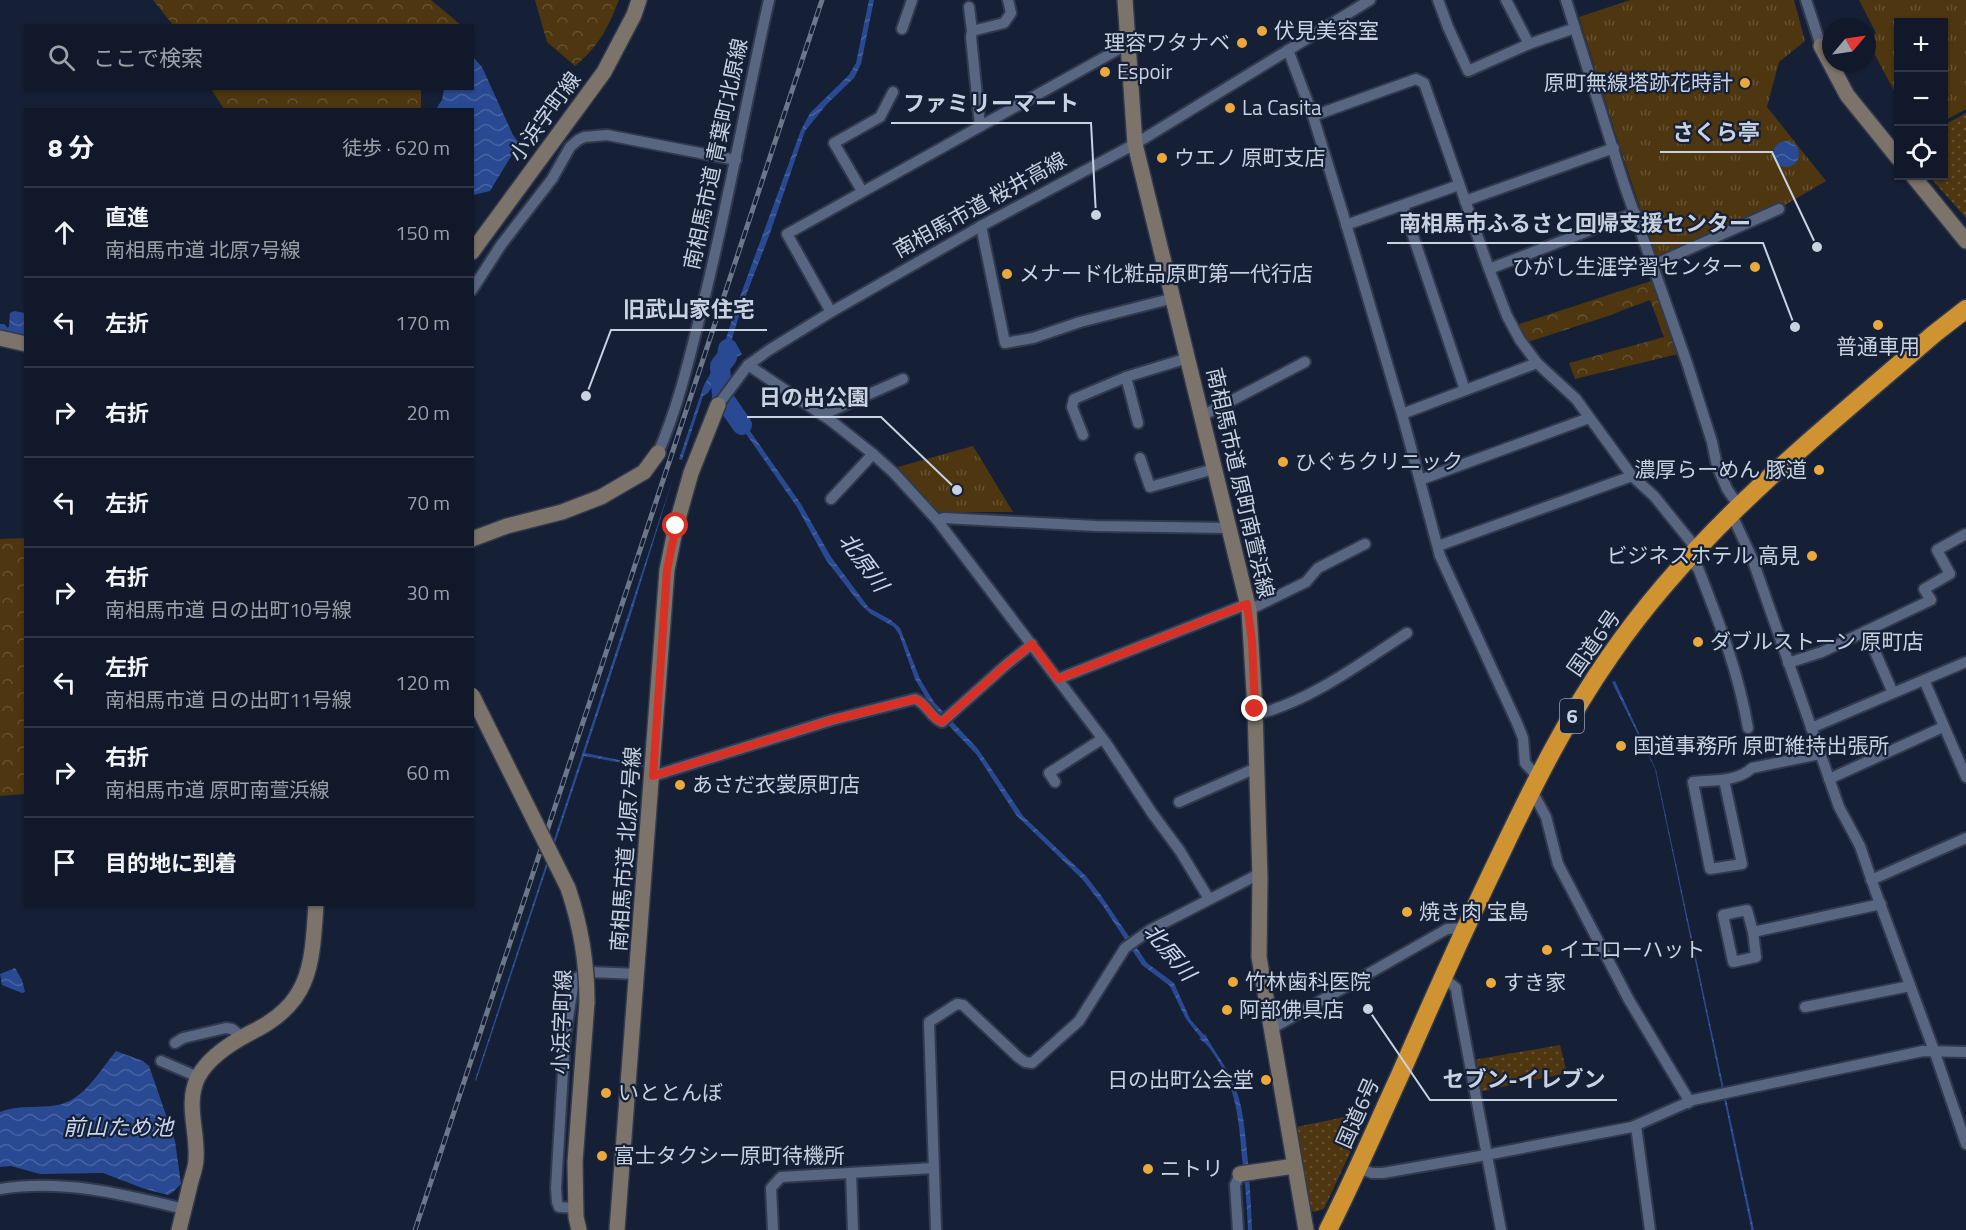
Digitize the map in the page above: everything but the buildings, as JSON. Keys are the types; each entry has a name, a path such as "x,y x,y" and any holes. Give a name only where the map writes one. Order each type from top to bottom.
{"highway":[{"name":"国道6号","path":"1328,1230 1465,928 1534,783 1611,654 1691,553 1734,509 1926,341 1966,309"}],"street":[{"name":"小浜字町線","path":"474,249 604,72 634,15 639,0"},
{"name":"南相馬市道 青葉町北原線","path":"658,453 673,416 691,357 736,160 769,0"},
{"path":"902,29 912,0"},
{"path":"972,31 1004,23 1011,13 1008,0"},
{"name":"南相馬市道 原町南萱浜線","path":"1125,0 1135,144 1248,607 1253,652 1255,715 1259,957 1305,1230"},
{"name":"南相馬市道 桜井高線","path":"691,473 718,405 748,365 760,356 831,312 981,226 1135,144 1370,0"},
{"path":"1438,0 1468,71 1528,44 1575,28"},
{"path":"1506,0 1528,44"},
{"path":"1566,0 1635,213 1687,363 1718,466 1839,807 1860,846 1966,1144"},
{"path":"1806,0 1821,46 1847,95 1894,152"},
{"path":"969,7 980,126"},
{"path":"831,312 787,234 1128,44"},
{"path":"1288,50 1313,116 1346,225 1402,414 1440,556 1523,738 1525,763 1534,783 1558,864 1629,1000 1687,1097 1688,1103"},
{"path":"1313,116 1416,79 1424,82 1507,315 1520,340 1537,363 1576,399 1632,476 1654,496 1691,553 1733,661 1743,695 1748,728"},
{"path":"862,191 834,143 880,117 893,92"},
{"path":"563,129 574,144"},
{"path":"474,287 501,245 552,179 574,144 584,138 607,135 736,160"},
{"path":"1465,201 1614,148"},
{"path":"1916,180 1966,241"},
{"path":"1346,225 1459,185"},
{"path":"1403,206 1465,390"},
{"path":"1653,265 1779,209"},
{"path":"1489,269 1635,213"},
{"path":"981,226 1005,343 1033,338 1080,322 1174,298"},
{"path":"0,338 24,344"},
{"path":"1083,435 1072,407 1074,399 1126,378 1188,358"},
{"path":"1202,416 1305,362"},
{"path":"1402,414 1537,363"},
{"path":"748,365 873,454 894,473 937,520 1102,739 1180,851 1209,899"},
{"path":"1126,378 1138,423"},
{"path":"822,416 903,379"},
{"path":"1420,480 1589,418"},
{"path":"474,538 507,526 561,512 601,497 644,472 658,453"},
{"path":"831,499 873,454"},
{"path":"1140,458 1150,488 1214,469"},
{"name":"南相馬市道 北原7号線","path":"617,1230 667,570 676,526 691,473"},
{"path":"1438,546 1632,476"},
{"path":"937,520 944,518 1096,526 1228,528"},
{"path":"1788,663 1822,652 1931,600 1924,589 1950,574 1937,550 1966,534"},
{"path":"1058,679 1248,607 1306,582 1318,568 1365,544"},
{"path":"1866,631 1893,693"},
{"path":"1255,715 1308,695 1407,633"},
{"path":"653,776 821,723 915,699 920,700 938,721 946,719 1032,644"},
{"path":"1811,729 1966,662"},
{"path":"1924,680 1966,777"},
{"name":"小浜字町線","path":"474,699 553,857 571,898 583,945 587,974 587,1002 575,1162 579,1230"},
{"path":"1829,779 1944,727"},
{"path":"1055,782 1049,773 1102,739"},
{"path":"1724,780 1742,864 1710,869 1693,782 1724,780 1745,774 1752,768 1820,754"},
{"path":"1179,802 1256,768"},
{"path":"1871,880 1966,838"},
{"path":"936,1230 929,1022 957,1004 963,1005 1018,1057 1025,1062 1032,1063 1079,1021 1125,948 1209,899 1259,874"},
{"path":"1753,932 1881,904"},
{"path":"179,1230 196,1160 191,1113 198,1077 219,1053 233,1042 277,1018 288,1009 306,980 310,968 316,906"},
{"path":"1747,910 1753,932 1756,957 1733,962 1723,915 1747,910"},
{"path":"1271,1029 1447,929 1465,928"},
{"path":"576,1208 559,1207 556,1188 565,1038 574,981 590,972 638,974"},
{"path":"1443,978 1455,988 1457,996 1501,1230"},
{"path":"1805,1007 1910,986"},
{"path":"175,1042 226,1028 232,1029 242,1037"},
{"path":"1358,1168 1372,1173 1383,1173 1486,1155 1636,1126 1693,1100 1923,1051 1966,1052"},
{"path":"161,1061 198,1077"},
{"path":"1636,1126 1650,1230"},
{"path":"1238,1230 1235,1185 1240,1174 1294,1166"},
{"path":"773,1230 771,1188 781,1177 934,1168"},
{"path":"851,1173 853,1230"},
{"path":"0,1189 35,1185 72,1186 184,1209"}],"green space":[{"path":"153,0 431,0 460,24 172,24"},
{"path":"535,0 619,0 602,36 575,66 547,42"},
{"path":"1630,0 1794,0 1805,41 1779,62 1767,107 1826,181 1785,205 1657,258 1579,17"},
{"path":"1859,0 1966,0 1966,109 1948,119 1948,18 1894,18 1894,91 1876,57 1876,18 1868,18"},
{"path":"212,90 421,90 421,108 223,108"},
{"path":"1966,113 1966,218 1933,180 1948,180 1948,123"},
{"path":"1654,280 1678,354 1575,379 1569,363 1664,337 1650,300 1528,342 1516,325"},
{"path":"973,446 1013,512 937,512 894,468"},
{"path":"24,538 24,794 0,796 0,539"},
{"path":"1560,1045 1567,1073 1479,1092 1473,1060"},
{"path":"1369,1112 1324,1209 1314,1212 1311,1210 1296,1127"}],"water":[{"path":"869,0 874,0 861,64 854,78 827,104 805,131 743,303 731,342 742,354 727,364 708,393 703,396 682,460 679,459 704,385 721,355 734,313 801,130 810,113 849,75 856,63"},
{"path":"474,58 482,67 513,135 519,143 490,191 474,195 474,108 437,108 442,100 444,90 474,90"},
{"path":"1786,141 1795,145 1799,154 1795,163 1786,167 1777,163 1773,154 1777,145"},
{"path":"14,311 24,313 24,337 0,330 0,324 8,328 10,313"},
{"path":"729,401 801,504 831,557 869,608 891,620 900,628 920,679 934,702 978,749 1023,816 1086,876 1147,963 1174,983 1190,1019 1205,1034 1229,1073 1237,1093 1245,1135 1252,1230 1248,1230 1235,1104 1222,1067 1186,1019 1170,986 1142,965 1083,880 1016,815 977,755 932,708 915,679 899,634 894,627 871,614 861,605 826,560 797,507 735,418 725,409"},
{"path":"674,475 585,753 644,767 584,756 476,1081 475,1080"},
{"path":"1615,681 1656,770 1754,1230 1751,1230 1655,769 1612,682"},
{"path":"15,968 22,980 25,992 22,993 2,985 0,974"},
{"name":"前山ため池","path":"116,1051 143,1061 149,1066 175,1141 181,1184 173,1192 168,1195 145,1189 103,1173 40,1174 11,1166 0,1167 0,1112 51,1106 72,1100 96,1078"}],"waterway":[{"name":"北原川","path":"728,349 727,357 720,366 722,396 742,425"}],"railway":[{"path":"415,1230 822,0"}],"place":[{"name":"伏見美容室","path":"1262,31"},
{"name":"理容ワタナベ","path":"1242,43"},
{"name":"Espoir","path":"1105,72"},
{"name":"原町無線塔跡花時計","path":"1745,83"},
{"name":"La Casita","path":"1230,108"},
{"name":"ウエノ 原町支店","path":"1162,158"},
{"name":"ファミリーマート","path":"1096,215"},
{"name":"さくら亭","path":"1817,247"},
{"name":"ひがし生涯学習センター","path":"1755,267"},
{"name":"メナード化粧品原町第一代行店","path":"1007,274"},
{"name":"普通車用","path":"1878,325"},
{"name":"南相馬市ふるさと回帰支援センター","path":"1795,327"},
{"name":"旧武山家住宅","path":"586,396"},
{"name":"ひぐちクリニック","path":"1283,462"},
{"name":"濃厚らーめん 豚道","path":"1819,470"},
{"name":"日の出公園","path":"957,490"},
{"name":"ビジネスホテル 高見","path":"1812,556"},
{"name":"ダブルストーン 原町店","path":"1698,642"},
{"name":"国道事務所 原町維持出張所","path":"1621,746"},
{"name":"あさだ衣裳原町店","path":"680,785"},
{"name":"焼き肉 宝島","path":"1407,912"},
{"name":"イエローハット","path":"1547,950"},
{"name":"竹林歯科医院","path":"1233,982"},
{"name":"すき家","path":"1491,983"},
{"name":"セブン-イレブン","path":"1368,1009"},
{"name":"阿部佛具店","path":"1227,1010"},
{"name":"日の出町公会堂","path":"1266,1080"},
{"name":"いととんぼ","path":"606,1093"},
{"name":"富士タクシー原町待機所","path":"602,1156"},
{"name":"ニトリ","path":"1148,1169"}],"route":[{"path":"676,526 667,570 653,776 832,720 915,699 920,700 938,721 942,722 1032,644 1058,679 1247,604 1252,641 1255,709"}]}
